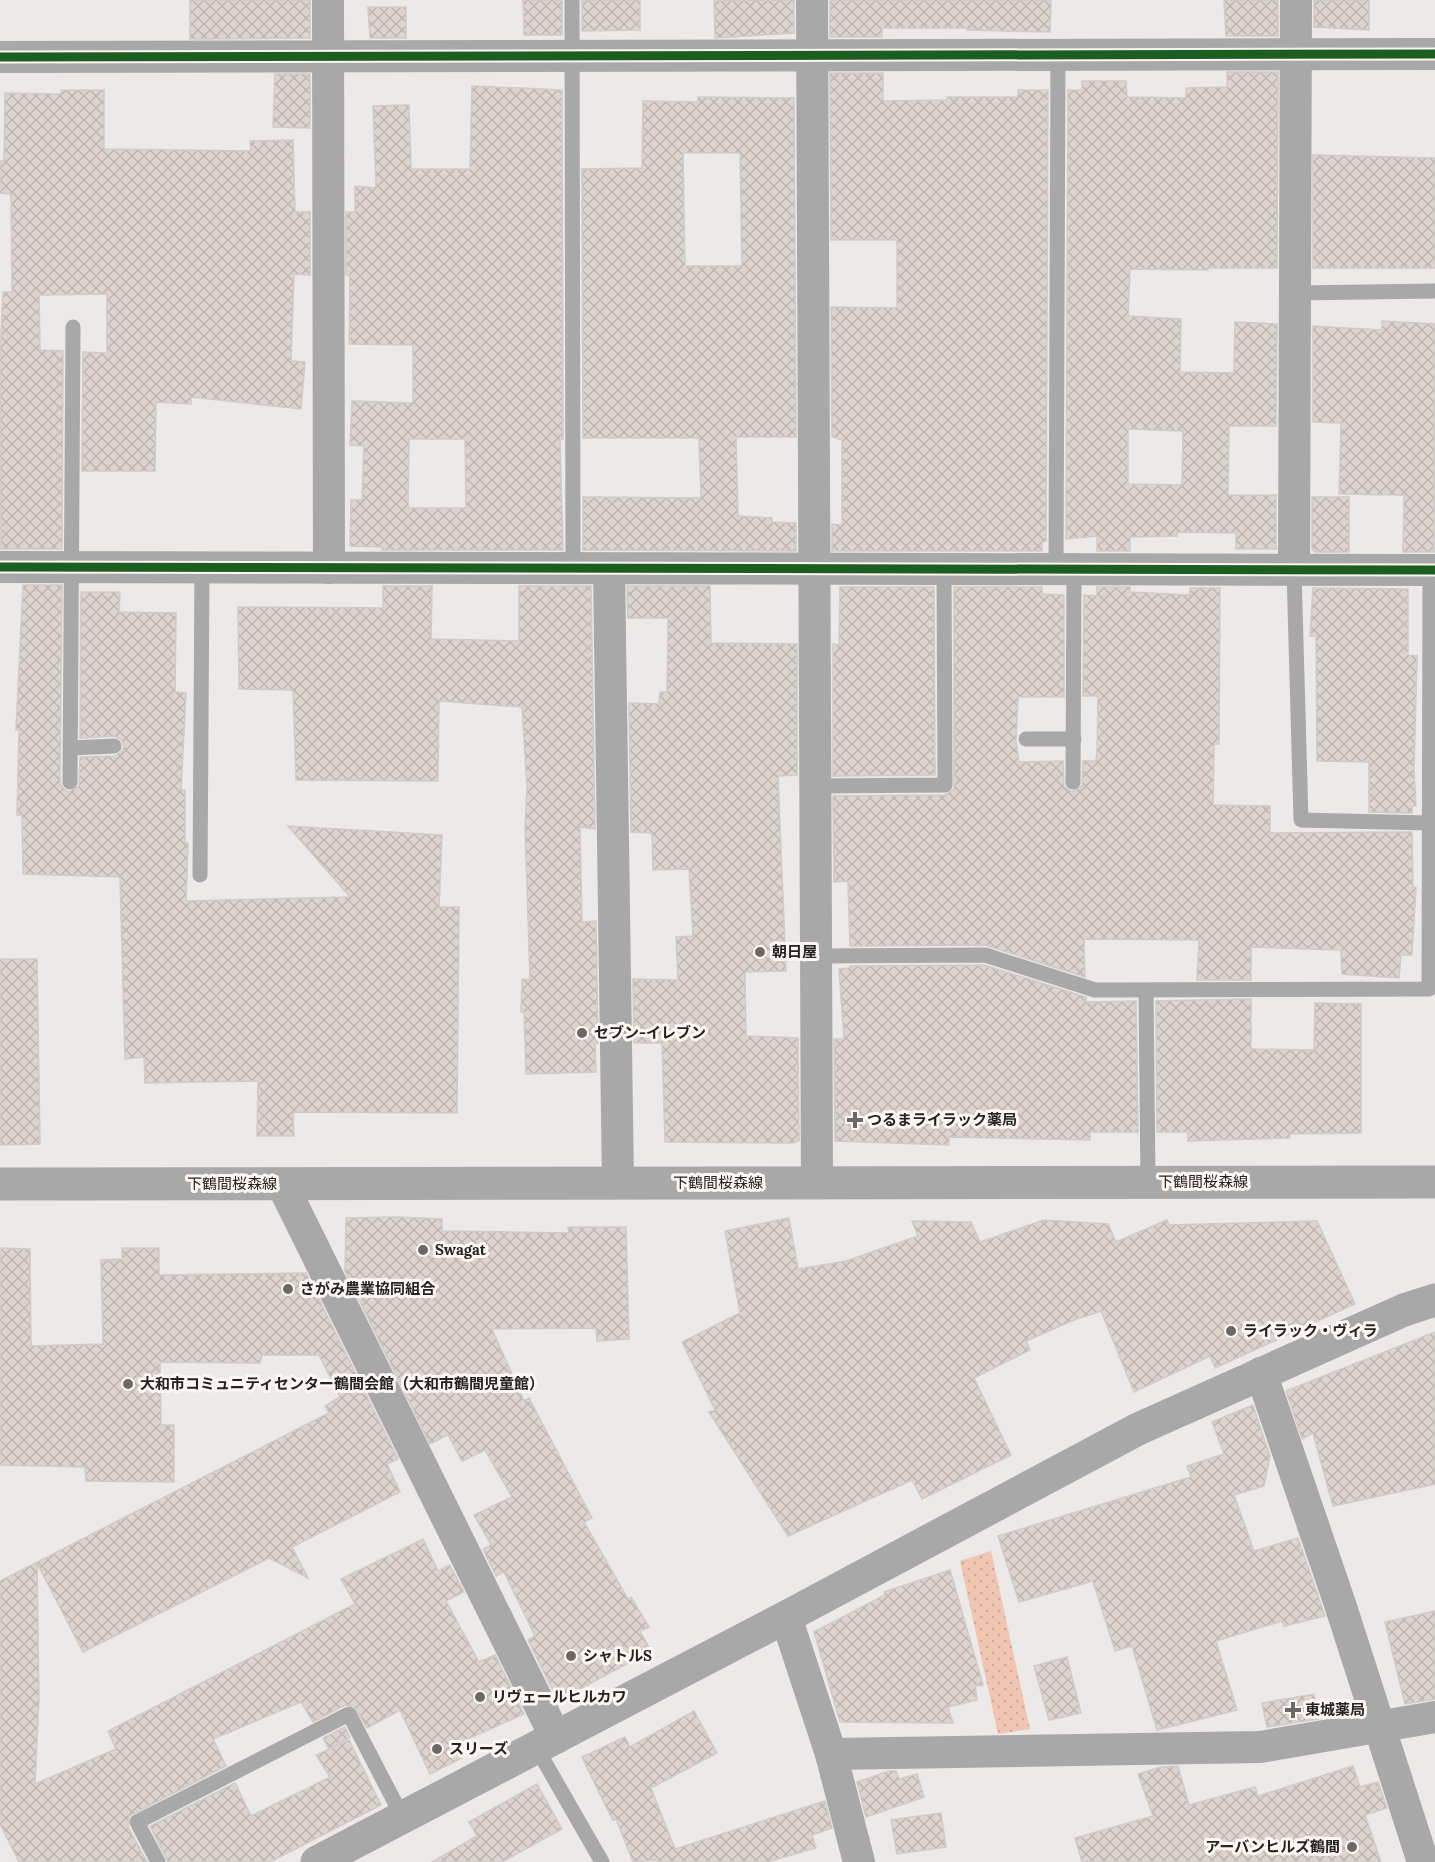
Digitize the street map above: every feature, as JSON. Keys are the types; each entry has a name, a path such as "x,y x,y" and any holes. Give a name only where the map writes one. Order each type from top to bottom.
{"street":[{"path":"328,0 329,568"},
{"path":"812,0 817,1183"},
{"path":"1294,570 1296,0"},
{"path":"0,57 1435,54"},
{"path":"0,567 1433,569"},
{"path":"609,568 618,1184"},
{"name":"下鶴間桜森線","path":"0,1184 1435,1182"},
{"path":"282,1184 546,1742"},
{"path":"317,1862 1138,1430 1404,1310 1435,1300"},
{"path":"1261,1373 1423,1862"},
{"path":"786,1617 831,1754 859,1862"},
{"path":"831,1754 1260,1747 1435,1717"}],"lane":[{"path":"572,0 573,568"},
{"path":"1058,54 1065,569 1074,739 1073,782"},
{"path":"1295,293 1435,291"},
{"path":"70,782 73,327"},
{"path":"200,875 202,568"},
{"path":"815,786 945,785 944,569"},
{"path":"816,956 985,955 1095,990 1429,989 1433,569"},
{"path":"1294,570 1301,820 1429,823"},
{"path":"1026,739 1074,739"},
{"path":"71,748 114,746"},
{"path":"1146,991 1148,1182"},
{"path":"158,1862 137,1822 349,1714 403,1818"},
{"path":"546,1742 602,1862"}],"shaded area":[{"path":"991,1551 1030,1729 998,1734 960,1561"}],"building":[{"path":"190,0 310,0 310,38 190,39"},
{"path":"523,0 562,0 562,35 524,35"},
{"path":"582,0 640,0 640,30 582,31"},
{"path":"794,0 794,33 715,38 714,1"},
{"path":"830,0 1051,0 1050,32 967,30 967,28 882,28 882,37 830,37"},
{"path":"1224,0 1278,0 1278,36 1226,36"},
{"path":"1314,0 1369,0 1369,30 1314,27"},
{"path":"368,7 406,7 406,38 370,38"},
{"path":"1227,72 1278,72 1277,268 1130,269 1128,316 1181,319 1180,372 1234,373 1235,322 1277,324 1276,426 1229,426 1228,495 1276,495 1276,549 1236,549 1236,533 1177,532 1177,536 1130,537 1130,551 1097,551 1097,536 1066,539 1068,90 1082,90 1082,81 1126,81 1127,97 1186,98 1186,88 1227,87","holes":["1128,429 1183,431 1182,485 1128,484"]},
{"path":"830,73 883,73 883,101 947,100 947,97 1018,97 1018,90 1048,90 1046,541 1042,542 1042,551 832,551 832,524 842,525 842,440 832,437 831,307 897,308 897,240 831,240"},
{"path":"275,74 310,74 310,128 273,127"},
{"path":"472,86 562,90 563,439 560,439 563,550 382,550 382,547 350,546 351,500 362,500 364,446 350,445 352,401 413,403 413,345 349,344 350,275 346,275 346,212 355,212 355,186 376,188 373,106 409,105 411,169 470,169","holes":["409,439 465,439 466,508 408,508"]},
{"path":"61,90 104,90 104,149 251,151 250,141 293,140 295,212 310,212 310,275 294,274 291,361 305,362 301,409 191,397 191,404 156,402 155,471 82,471 83,352 107,353 107,294 39,295 40,350 63,351 62,549 1,549 0,356 3,292 12,292 11,194 0,193 0,161 4,161 5,93 61,94"},
{"path":"698,97 794,98 796,437 736,437 738,516 772,518 772,522 796,523 796,551 583,550 583,497 701,498 699,438 583,438 582,169 642,168 643,101 698,102","holes":["683,153 740,153 742,266 685,266"]},
{"path":"1313,155 1435,158 1435,268 1313,268"},
{"path":"1382,321 1435,324 1434,552 1403,552 1404,495 1339,494 1341,423 1313,422 1313,326 1382,330"},
{"path":"1312,497 1349,497 1349,552 1315,552 1312,549"},
{"path":"23,585 62,585 60,782 62,787 69,792 79,786 80,757 115,756 122,751 124,746 122,740 114,736 80,738 81,592 120,592 119,612 176,613 175,692 186,693 181,790 185,790 185,843 188,843 186,901 350,897 288,826 442,835 439,907 459,907 457,1113 293,1112 294,1136 257,1136 258,1081 145,1083 144,1057 125,1059 120,877 23,874 22,815 17,815 19,730 16,730"},
{"path":"383,586 432,586 431,639 519,641 519,586 591,586 595,829 580,827 582,922 596,921 598,1043 595,1043 596,1072 526,1074 524,1012 521,1012 522,979 530,980 525,827 527,787 522,707 439,701 438,781 296,780 293,690 239,689 238,607 383,608"},
{"path":"627,586 710,586 711,643 797,644 797,775 778,776 786,971 745,972 746,1036 798,1038 799,1141 793,1143 665,1142 662,1043 634,1043 633,979 678,980 676,937 693,936 689,869 653,870 652,833 631,832 629,703 659,704 660,692 667,692 668,618 628,618"},
{"path":"840,587 934,587 935,775 833,776 833,644 839,645"},
{"path":"954,587 1042,587 1042,594 1064,595 1064,697 1018,697 1016,740 1019,762 1063,761 1064,786 1072,792 1082,786 1083,761 1096,761 1097,752 1098,696 1083,696 1084,595 1097,596 1097,587 1130,587 1130,592 1190,595 1190,588 1220,588 1219,744 1214,744 1213,805 1270,806 1270,833 1412,832 1413,887 1416,887 1412,955 1401,955 1399,978 1342,974 1341,950 1251,947 1251,980 1197,980 1199,940 1084,939 1085,977 985,945 850,946 848,881 834,882 833,796 945,795 954,789"},
{"path":"1313,588 1408,589 1408,655 1417,656 1414,770 1416,806 1412,806 1412,813 1369,812 1369,762 1317,761 1316,636 1310,636"},
{"path":"0,959 37,959 40,1144 0,1145"},
{"path":"984,965 1086,997 1086,1002 1136,1001 1138,1132 1090,1132 1090,1140 949,1137 949,1145 835,1141 834,1039 844,1039 839,969 850,968 850,966"},
{"path":"1251,999 1251,1049 1314,1050 1315,1003 1361,1004 1361,1133 1290,1134 1290,1138 1188,1141 1188,1132 1157,1132 1156,1001"},
{"path":"346,1218 442,1219 442,1231 569,1233 568,1227 626,1227 629,1339 597,1341 596,1328 492,1329 524,1401 529,1398 592,1518 584,1522 628,1599 631,1597 649,1627 640,1631 651,1651 565,1697 564,1695 557,1699 528,1640 535,1636 504,1572 496,1576 483,1549 491,1545 474,1515 512,1497 485,1450 462,1461 448,1435 430,1444 345,1271"},
{"path":"789,1218 798,1269 846,1261 918,1236 912,1221 971,1222 980,1242 1044,1220 1108,1224 1116,1242 1167,1220 1169,1225 1317,1221 1355,1304 1215,1368 1210,1356 1134,1392 1101,1311 1074,1320 1026,1341 1030,1350 974,1378 1011,1455 922,1499 912,1480 788,1536 709,1412 715,1410 682,1342 740,1313 725,1231"},
{"path":"0,1248 30,1249 31,1346 103,1344 101,1260 122,1259 122,1248 159,1248 159,1275 306,1273 398,1459 387,1464 400,1492 292,1547 308,1578 269,1558 83,1652 37,1563 39,1699 35,1784 116,1749 108,1731 355,1604 341,1579 423,1539 438,1571 450,1565 464,1592 446,1601 479,1662 495,1655 524,1714 454,1745 462,1758 430,1774 400,1710 367,1728 354,1706 345,1705 313,1722 301,1702 213,1739 226,1766 129,1816 128,1827 147,1862 19,1862 0,1824 0,1581 329,1413 325,1406 340,1397 319,1355 262,1355 260,1363 160,1362 161,1425 174,1425 174,1482 86,1481 85,1467 0,1465"},
{"path":"1435,1332 1435,1484 1333,1506 1313,1433 1302,1439 1286,1391"},
{"path":"1253,1405 1270,1456 1264,1486 1234,1495 1254,1551 1298,1538 1325,1616 1284,1626 1282,1621 1216,1641 1237,1710 1157,1730 1132,1646 1115,1651 1093,1581 1019,1602 998,1536 1191,1477 1187,1466 1224,1454 1212,1422"},
{"path":"950,1570 983,1685 975,1686 977,1700 948,1707 953,1723 840,1722 814,1632 885,1595 884,1592"},
{"path":"1435,1611 1435,1699 1405,1704 1385,1622"},
{"path":"1067,1657 1081,1713 1049,1720 1034,1666"},
{"path":"1314,1694 1319,1719 1267,1727 1262,1703"},
{"path":"694,1711 717,1753 651,1788 675,1849 825,1801 832,1828 812,1835 816,1848 767,1862 657,1862 656,1860 633,1862 616,1819 613,1820 582,1757 625,1737 630,1747"},
{"path":"345,1727 350,1737 329,1749 323,1738"},
{"path":"349,1740 381,1805 270,1862 168,1862 150,1826 235,1783 251,1816 330,1777 316,1755"},
{"path":"1178,1766 1189,1805 1255,1787 1258,1796 1353,1766 1360,1787 1378,1782 1387,1808 1365,1815 1381,1862 1082,1862 1075,1838 1153,1816 1138,1774 1161,1767"},
{"path":"889,1771 896,1771 899,1779 917,1774 924,1797 866,1817 857,1782"},
{"path":"537,1784 562,1829 502,1862 432,1862 477,1836 469,1822"},
{"path":"941,1813 946,1847 897,1854 891,1820"}],"cycle path":[{"path":"0,57 1435,54"},
{"path":"0,567 1435,570"}],"place":[{"name":"朝日屋","path":"760,952"},
{"name":"セブン-イレブン","path":"582,1033"},
{"name":"つるまライラック薬局","path":"855,1120"},
{"name":"Swagat","path":"423,1250"},
{"name":"さがみ農業協同組合","path":"288,1289"},
{"name":"ライラック・ヴィラ","path":"1231,1331"},
{"name":"大和市コミュニティセンター鶴間会館（大和市鶴間児童館）","path":"128,1384"},
{"name":"シャトルS","path":"571,1656"},
{"name":"リヴェールヒルカワ","path":"480,1697"},
{"name":"東城薬局","path":"1293,1710"},
{"name":"スリーズ","path":"437,1749"},
{"name":"アーバンヒルズ鶴間","path":"1352,1847"}]}
